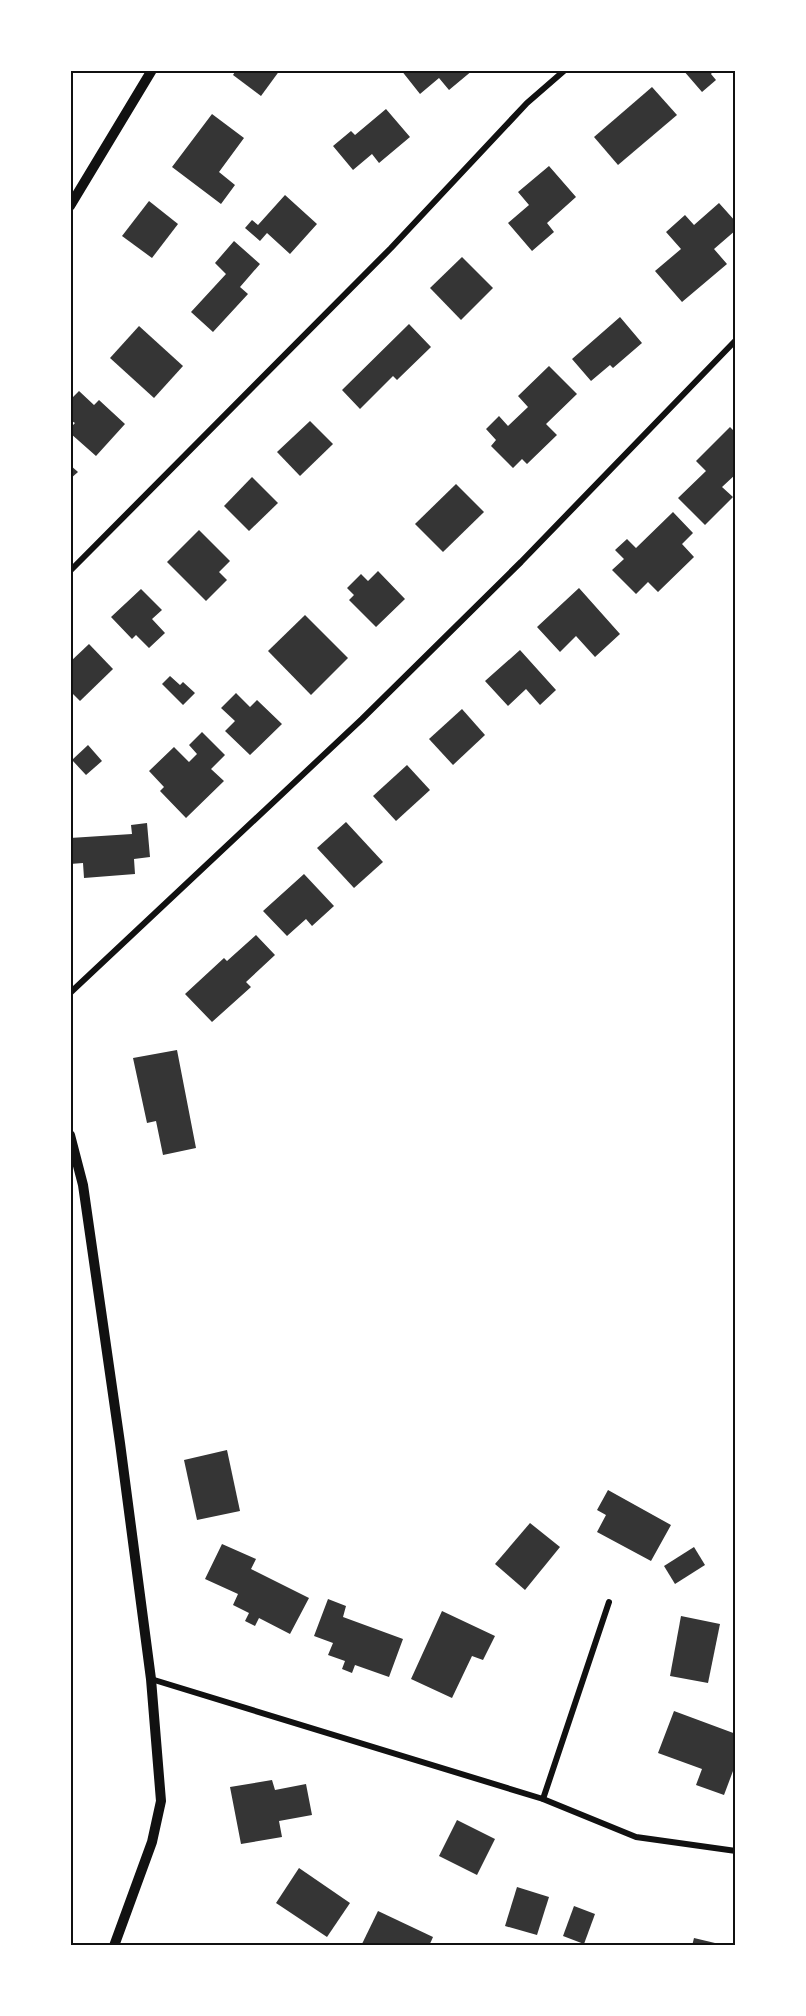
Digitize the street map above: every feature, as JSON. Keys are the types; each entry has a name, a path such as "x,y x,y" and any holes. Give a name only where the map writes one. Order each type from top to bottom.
{"street":[{"path":"70,206 152,70"},
{"path":"70,571 391,248 527,103 565,70"},
{"path":"70,993 362,720 520,562 735,340"},
{"path":"70,1135 83,1185 151,1679 161,1801 152,1842 114,1946"},
{"path":"543,1799 609,1602"},
{"path":"151,1679 543,1799 636,1837 735,1851"}],"building":[{"path":"236,70 280,70 261,96 233,75"},
{"path":"401,70 473,70 449,90 439,78 420,94"},
{"path":"683,70 714,70 711,74 716,80 702,92"},
{"path":"652,87 677,115 618,165 594,137"},
{"path":"386,109 410,137 379,163 372,154 353,170 333,146 351,131 355,135"},
{"path":"212,114 244,138 219,172 235,185 221,204 172,167"},
{"path":"549,166 576,197 547,223 554,232 532,251 508,223 529,205 518,192"},
{"path":"285,195 317,224 290,254 267,233 260,241 245,228 252,220 258,225"},
{"path":"149,201 178,224 152,258 122,236"},
{"path":"719,203 736,222 736,230 714,249 727,264 682,302 655,271 681,249 666,232 685,215 694,225"},
{"path":"234,241 260,264 240,287 248,294 213,332 191,312 226,274 215,263"},
{"path":"462,257 493,288 461,320 430,288"},
{"path":"620,317 642,343 613,368 610,365 591,381 572,359"},
{"path":"409,324 431,347 397,380 393,376 360,409 342,390"},
{"path":"139,326 183,366 154,398 110,358"},
{"path":"549,366 577,394 546,424 557,435 527,464 522,459 513,468 491,446 496,440 486,429 499,416 508,426 528,407 518,396"},
{"path":"79,391 94,405 99,400 125,424 96,456 70,433 70,428 75,423 70,420 70,400"},
{"path":"310,421 333,444 300,476 277,452"},
{"path":"730,427 736,433 736,474 722,487 733,497 705,525 678,498 706,471 696,461"},
{"path":"70,465 78,472 70,479"},
{"path":"252,477 278,503 249,531 224,506"},
{"path":"456,484 484,512 443,552 415,524"},
{"path":"673,512 693,533 682,544 694,557 658,592 648,582 636,594 612,570 624,559 615,550 627,539 636,548"},
{"path":"199,530 230,561 219,572 227,580 206,601 167,562"},
{"path":"378,571 405,599 376,627 349,600 354,595 347,588 361,574 368,581"},
{"path":"579,588 620,634 595,657 576,636 560,652 537,627"},
{"path":"141,589 162,610 152,619 165,633 149,648 136,635 132,639 111,617"},
{"path":"305,615 348,658 311,695 268,651"},
{"path":"89,644 113,669 80,701 70,691 70,662"},
{"path":"520,650 556,690 540,705 526,689 508,706 485,681"},
{"path":"170,676 180,685 183,682 195,693 183,705 162,684"},
{"path":"236,693 250,707 257,700 282,724 250,755 225,731 235,721 221,708"},
{"path":"462,709 485,735 453,765 429,739"},
{"path":"202,732 225,755 211,769 224,781 186,818 160,791 164,787 149,771 174,747 189,762 197,754 189,745"},
{"path":"88,745 102,761 86,775 72,760"},
{"path":"407,765 430,790 396,821 373,796"},
{"path":"346,822 383,862 354,888 317,848"},
{"path":"147,823 150,857 134,859 135,874 84,878 83,863 70,864 70,838 132,834 131,825"},
{"path":"304,874 334,906 312,926 306,919 287,936 263,911"},
{"path":"256,935 275,955 246,982 251,987 212,1022 185,994 224,958 227,961"},
{"path":"177,1050 196,1148 163,1155 156,1121 147,1123 133,1058"},
{"path":"227,1450 240,1511 197,1520 184,1460"},
{"path":"608,1490 671,1525 651,1561 597,1532 606,1515 597,1510"},
{"path":"530,1523 560,1547 525,1590 495,1564"},
{"path":"222,1544 256,1559 251,1569 309,1598 290,1634 259,1618 255,1626 245,1621 249,1613 233,1605 238,1594 205,1579"},
{"path":"694,1547 705,1565 675,1584 664,1566"},
{"path":"328,1599 346,1606 343,1617 403,1639 389,1677 355,1665 352,1673 342,1669 345,1661 328,1655 333,1643 314,1636"},
{"path":"442,1611 495,1636 483,1660 472,1656 452,1698 411,1679"},
{"path":"681,1616 720,1624 708,1683 670,1676"},
{"path":"674,1711 736,1734 736,1763 724,1795 696,1785 702,1769 658,1753"},
{"path":"272,1780 275,1790 306,1784 312,1815 279,1821 282,1837 241,1844 230,1787"},
{"path":"457,1820 495,1839 477,1875 439,1856"},
{"path":"299,1868 350,1903 327,1937 276,1903"},
{"path":"517,1887 549,1897 537,1935 505,1926"},
{"path":"574,1906 595,1914 584,1944 563,1936"},
{"path":"378,1911 433,1937 429,1946 361,1946"},
{"path":"694,1938 715,1943 714,1946 692,1946"}]}
